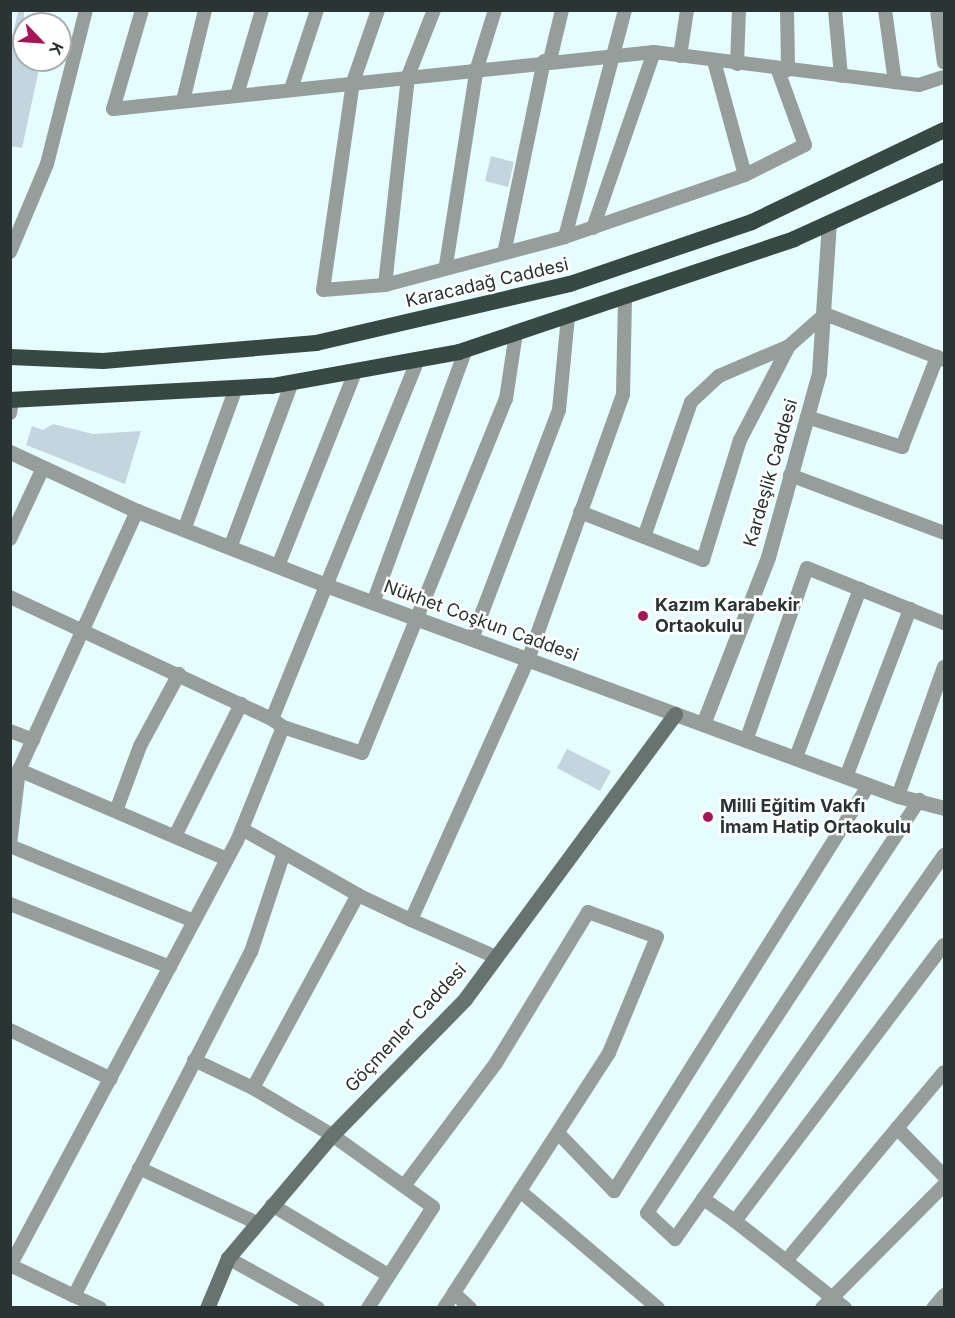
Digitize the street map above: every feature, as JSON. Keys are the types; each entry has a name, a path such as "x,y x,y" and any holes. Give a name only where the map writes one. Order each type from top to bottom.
{"highway":[{"name":"Karacadağ Caddesi","path":"10,357 103,361 316,343 570,284 752,222 945,130"},
{"path":"11,404 292,382 466,349 625,297 829,223 945,171"}],"main road":[{"name":"Göçmenler Caddesi","path":"207,1308 228,1258 332,1135 465,999 675,714"}],"street":[{"path":"10,252 46,164 86,10"},
{"path":"142,10 113,109 477,68 654,52 919,85 945,77"},
{"path":"183,101 205,10"},
{"path":"237,95 262,10"},
{"path":"291,89 317,10"},
{"path":"378,10 353,82 322,290 385,285 505,249 565,237 745,175 805,145 783,69 787,10"},
{"path":"385,285 408,76 434,10"},
{"path":"446,265 477,68 495,10"},
{"path":"505,249 547,61 562,10"},
{"path":"565,237 625,10"},
{"path":"680,56 687,10"},
{"path":"737,64 739,10"},
{"path":"835,10 841,76"},
{"path":"885,10 895,82"},
{"path":"937,10 945,63"},
{"path":"593,228 654,52"},
{"path":"714,61 745,175"},
{"name":"Kardeşlik Caddesi","path":"703,724 768,556 819,373 825,314 829,223"},
{"path":"411,920 529,657 623,394 625,297"},
{"path":"644,537 691,402 719,376 789,346 825,314 941,359 902,447 807,417"},
{"path":"472,639 559,410 568,316"},
{"path":"10,597 83,628 278,723 362,753 506,399 516,333"},
{"path":"580,513 703,560 740,440 789,346"},
{"path":"373,603 466,349"},
{"path":"100,1308 11,1265 242,829 328,586 418,359"},
{"path":"278,566 356,370"},
{"path":"230,548 292,382"},
{"path":"184,530 236,388"},
{"name":"Nükhet Coşkun Caddesi","path":"10,452 137,511 328,586 472,639 529,657 746,741 796,757 898,796 945,808"},
{"path":"10,539 44,468"},
{"path":"790,475 945,533"},
{"path":"137,511 19,770 10,845 194,921"},
{"path":"746,741 807,568 945,623"},
{"path":"796,757 860,589"},
{"path":"846,777 910,609"},
{"path":"898,796 945,667"},
{"path":"116,811 140,746 179,674"},
{"path":"175,836 241,704"},
{"path":"10,731 33,740"},
{"path":"19,770 227,859"},
{"path":"558,1133 614,1191 869,785"},
{"path":"919,800 647,1213 675,1239 945,855"},
{"path":"242,829 358,895 496,957"},
{"path":"74,1296 251,952 284,853"},
{"path":"253,1088 358,895"},
{"path":"10,904 170,967"},
{"path":"404,1186 496,1063 588,912 657,937 609,1053 444,1308"},
{"path":"735,1221 945,945"},
{"path":"10,1030 111,1079"},
{"path":"194,1060 253,1088 332,1135 433,1207 368,1308"},
{"path":"786,1260 897,1128 940,1087 945,1072"},
{"path":"897,1128 945,1176"},
{"path":"139,1168 257,1223"},
{"path":"828,1303 945,1185"},
{"path":"520,1191 658,1308"},
{"path":"703,1199 786,1260 828,1303 845,1308"},
{"path":"272,1205 388,1275"},
{"path":"228,1258 318,1308"},
{"path":"454,1293 470,1308"},
{"path":"933,1308 945,1295"}],"building":[{"path":"12,38 12,72 38,72 22,148 10,146 10,46"},
{"path":"491,156 514,162 508,187 485,181"},
{"path":"53,424 93,434 141,431 125,484 26,445 32,426 43,430"},
{"path":"567,749 611,771 600,791 557,768"}],"place":[{"name":"Kazım Karabekir Ortaokulu","path":"643,616"},
{"name":"Milli Eğitim Vakfı İmam Hatip Ortaokulu","path":"708,817"}]}
